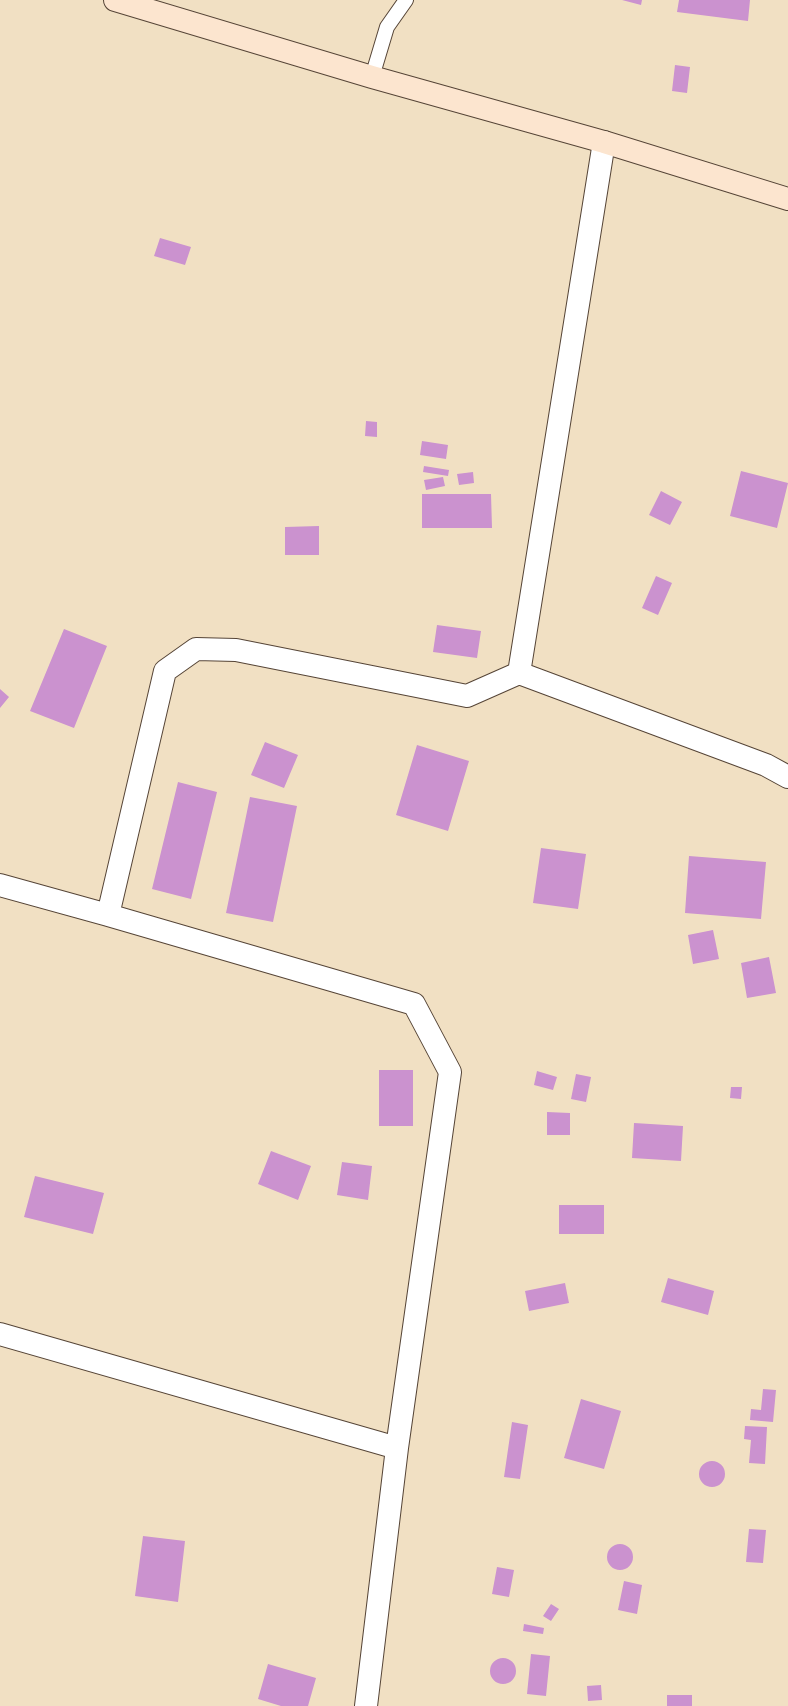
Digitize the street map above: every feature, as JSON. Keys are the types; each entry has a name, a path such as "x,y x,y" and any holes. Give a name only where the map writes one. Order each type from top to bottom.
{"main road":[{"path":"114,0 372,77 604,142 788,199"}],"street":[{"path":"519,673 604,142"},
{"path":"108,915 165,671 196,649 236,650 467,696 519,673 766,766 788,777"},
{"path":"0,885 414,1004 450,1072 397,1448 366,1706"},
{"path":"0,1334 397,1448"}],"lane":[{"path":"372,77 386,27 406,0"}],"building":[{"path":"622,0 642,0 641,5"},
{"path":"679,0 750,0 748,21 677,12"},
{"path":"675,65 690,67 687,93 672,91"},
{"path":"160,238 191,247 185,265 154,256"},
{"path":"366,421 377,422 377,437 365,436"},
{"path":"422,441 448,445 446,459 420,455"},
{"path":"424,466 449,470 448,476 423,472"},
{"path":"741,471 788,483 777,528 730,516"},
{"path":"473,472 474,483 459,485 457,474"},
{"path":"443,477 445,486 426,490 424,480"},
{"path":"661,491 682,502 670,525 649,515"},
{"path":"422,494 491,494 492,528 422,528"},
{"path":"319,526 319,555 285,555 285,527"},
{"path":"656,576 672,583 658,615 642,608"},
{"path":"437,625 481,631 477,658 433,652"},
{"path":"64,629 107,646 74,728 30,711"},
{"path":"0,689 9,697 0,708"},
{"path":"265,742 298,755 284,788 251,775"},
{"path":"417,745 469,761 448,831 396,815"},
{"path":"178,782 217,792 191,899 152,889"},
{"path":"250,797 297,806 273,922 226,913"},
{"path":"541,848 586,854 578,909 533,903"},
{"path":"689,856 766,862 761,919 685,913"},
{"path":"713,930 719,959 693,964 688,935"},
{"path":"769,957 776,993 747,998 741,963"},
{"path":"379,1070 413,1070 413,1126 379,1126"},
{"path":"537,1071 557,1077 553,1090 534,1085"},
{"path":"576,1074 591,1077 586,1102 571,1099"},
{"path":"731,1087 742,1087 741,1099 730,1098"},
{"path":"547,1112 570,1113 570,1135 547,1135"},
{"path":"634,1123 683,1126 681,1161 632,1158"},
{"path":"271,1151 311,1166 298,1200 258,1184"},
{"path":"342,1162 372,1166 368,1200 337,1195"},
{"path":"35,1176 104,1193 93,1234 24,1217"},
{"path":"559,1205 604,1205 604,1234 559,1234"},
{"path":"668,1278 714,1291 708,1315 661,1302"},
{"path":"565,1283 569,1303 529,1311 525,1291"},
{"path":"763,1389 776,1390 773,1422 750,1420 751,1409 761,1410"},
{"path":"581,1399 621,1411 604,1469 564,1458"},
{"path":"512,1422 528,1425 520,1479 504,1477"},
{"path":"745,1426 767,1427 765,1464 749,1463 751,1440 744,1439"},
{"path":"712,1461 721,1465 725,1474 721,1483 712,1487 703,1483 699,1474 703,1465"},
{"path":"749,1529 766,1530 763,1563 746,1562"},
{"path":"143,1536 185,1541 178,1602 135,1596"},
{"path":"620,1544 629,1548 633,1557 629,1566 620,1570 611,1566 607,1557 611,1548"},
{"path":"497,1567 514,1570 509,1597 492,1594"},
{"path":"624,1581 642,1585 637,1614 618,1610"},
{"path":"551,1604 559,1609 551,1621 543,1616"},
{"path":"524,1624 544,1628 543,1634 523,1631"},
{"path":"531,1654 550,1656 546,1696 527,1694"},
{"path":"503,1658 512,1662 516,1671 512,1680 503,1684 494,1680 490,1671 494,1662"},
{"path":"268,1664 316,1678 308,1706 281,1706 258,1699"},
{"path":"601,1685 602,1700 588,1701 587,1686"},
{"path":"667,1695 692,1695 692,1706 667,1706"}]}
